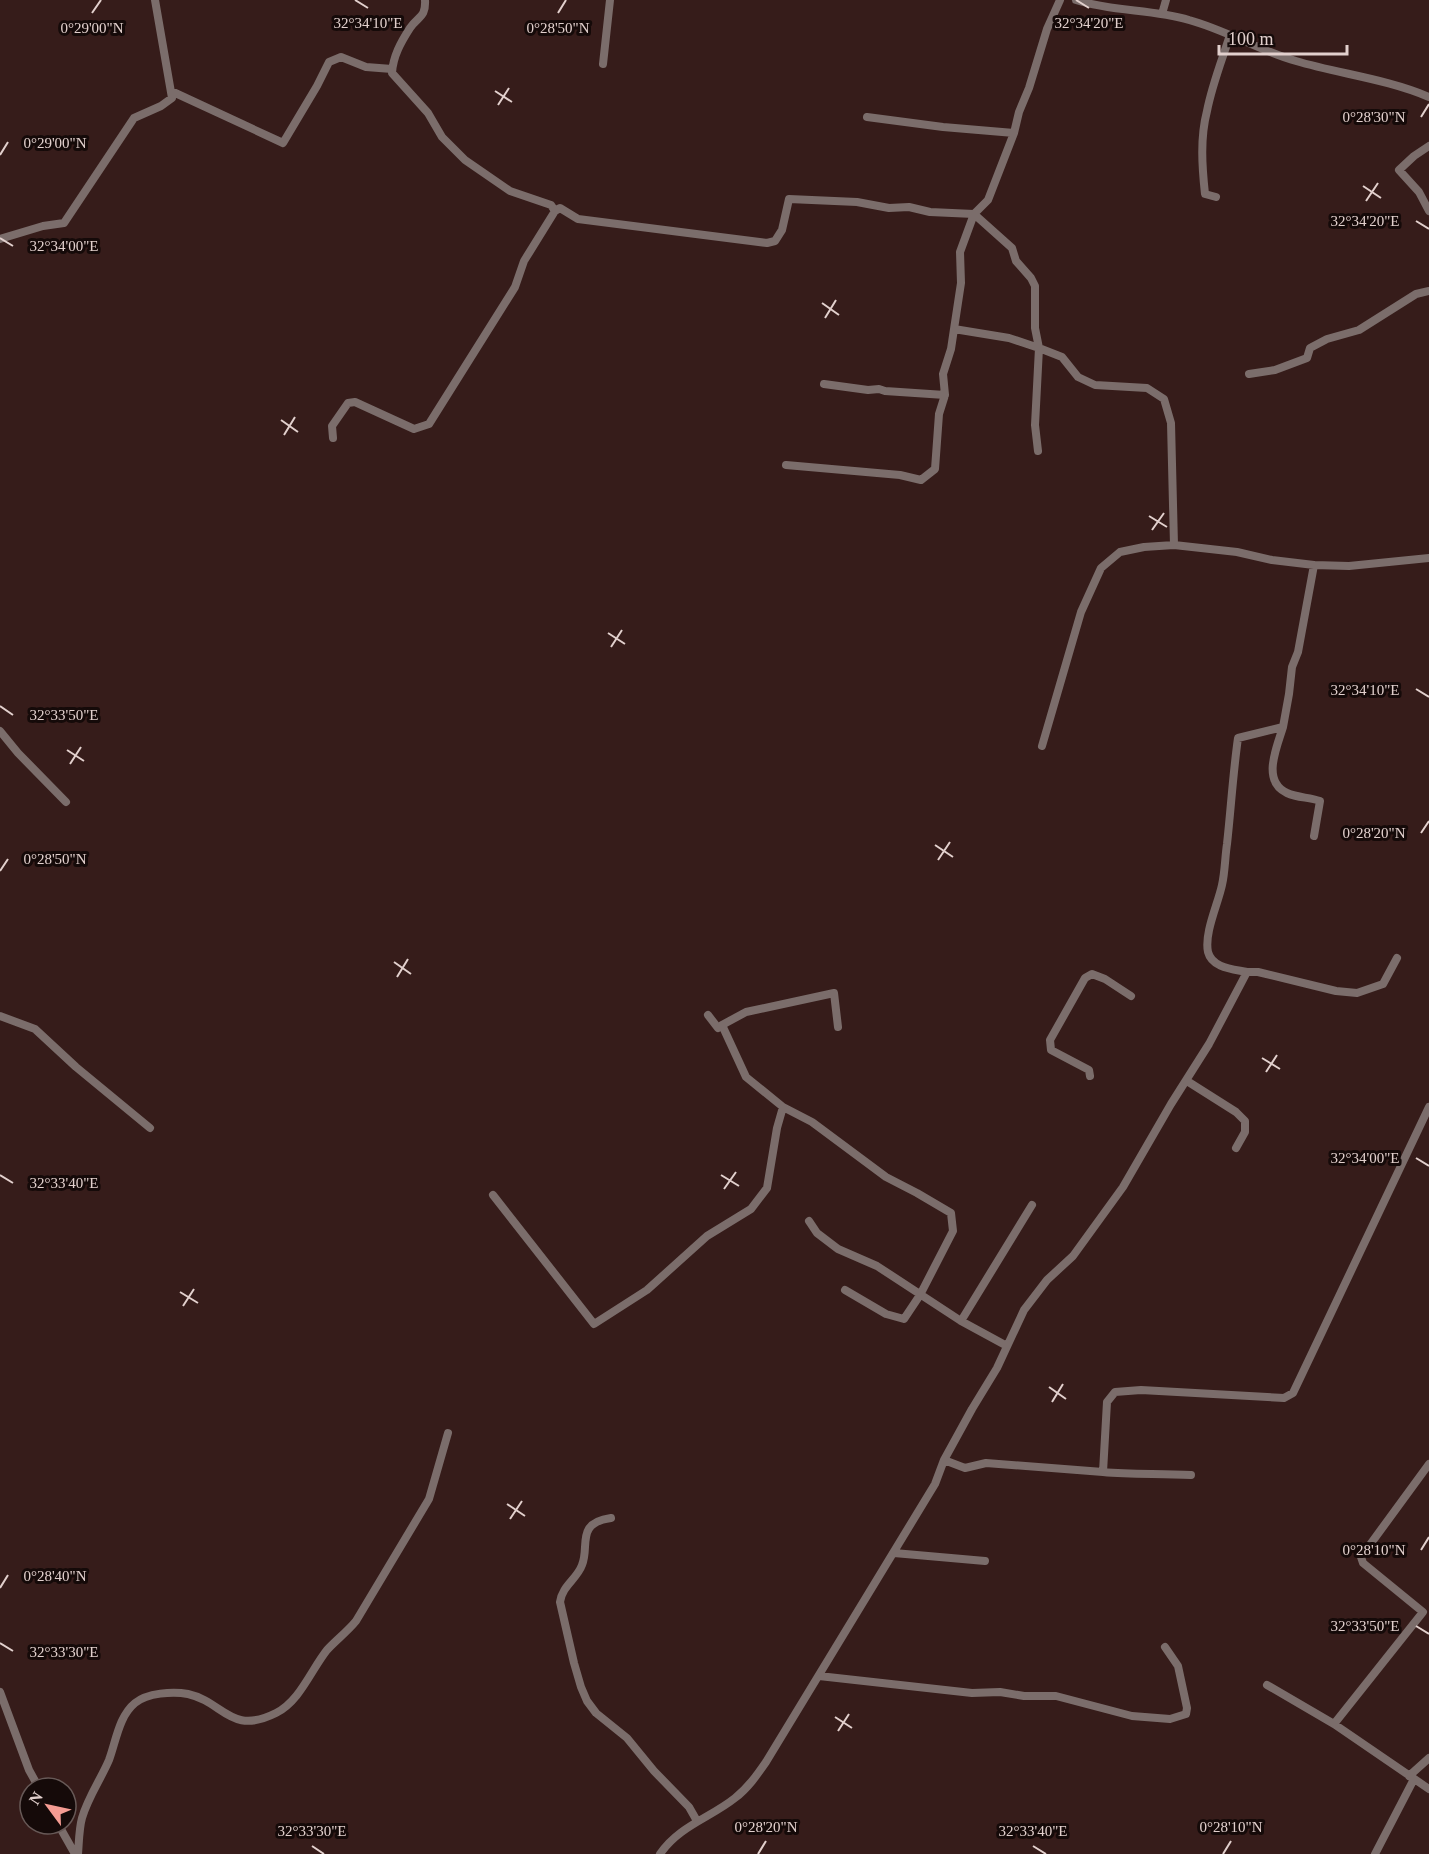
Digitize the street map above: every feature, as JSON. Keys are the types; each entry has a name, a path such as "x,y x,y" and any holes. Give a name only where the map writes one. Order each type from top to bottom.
{"street":[{"path":"0,239 43,226 64,223 134,118 172,98 155,0"},
{"path":"425,0 423,14 410,28 396,53 392,73 428,113 442,137 465,160 510,191 551,205 555,211"},
{"path":"603,64 610,0"},
{"path":"786,465 900,475 921,480 935,468 939,414 945,395 943,374 951,349 961,283 960,252 974,214 988,200 1014,133 1047,29 1060,0"},
{"path":"1076,0 1093,5 1190,20 1294,61 1404,86 1429,97"},
{"path":"1162,14 1166,0"},
{"path":"1216,196 1206,194 1202,143 1207,111 1230,35"},
{"path":"171,91 283,143 329,62 342,57 366,67 392,69"},
{"path":"867,117 1014,133"},
{"path":"1429,146 1399,170 1419,192 1429,211"},
{"path":"333,438 332,426 348,403 355,402 414,429 429,424 515,287 524,261 555,211 560,208 578,219 767,243 775,241 782,230 789,199 857,202 889,208 909,207 930,212 974,214 1012,248 1016,261 1035,286 1035,328 1040,348 1035,425 1038,451"},
{"path":"1249,374 1275,370 1307,358 1310,348 1328,339 1359,330 1416,294 1429,291"},
{"path":"954,328 1008,338 1040,348 1062,357 1078,377 1095,385 1146,388 1164,399 1172,423 1174,545"},
{"path":"824,384 868,390 879,388 885,391 945,395"},
{"path":"1042,747 1081,612 1101,568 1120,552 1144,547 1174,545 1237,552 1272,560 1349,566 1429,558"},
{"path":"1314,565 1298,652 1292,667 1283,727 1272,770 1277,784 1284,793 1320,801 1314,836"},
{"path":"1283,727 1238,738 1222,884 1211,921 1208,951 1211,959 1218,965 1247,972 1258,972 1336,991 1357,993 1383,984 1397,958"},
{"path":"0,731 18,753 66,801"},
{"path":"660,1854 670,1840 735,1799 752,1782 766,1762 935,1484 944,1460 997,1368 1030,1303 1047,1280 1073,1256 1123,1186 1187,1081 1247,972"},
{"path":"1090,1076 1089,1070 1051,1050 1050,1040 1085,978 1092,974 1106,979 1131,996"},
{"path":"708,1015 718,1028 746,1012 834,993 838,1027"},
{"path":"0,1016 35,1029 76,1067 150,1128"},
{"path":"722,1025 746,1077 783,1107 812,1122 886,1178 917,1192 951,1213 953,1231 920,1295 904,1319 886,1314 845,1290"},
{"path":"1187,1081 1236,1112 1245,1121 1245,1132 1236,1148"},
{"path":"493,1195 594,1324 647,1290 707,1236 751,1209 767,1188 777,1128 783,1107"},
{"path":"1103,1472 1107,1402 1115,1392 1141,1390 1284,1398 1293,1393 1429,1107"},
{"path":"962,1321 1032,1205"},
{"path":"809,1221 817,1233 838,1249 877,1266 962,1321 1007,1346"},
{"path":"76,1854 82,1818 123,1720 130,1707 137,1701 146,1697 170,1694 188,1695 237,1720 265,1718 278,1713 291,1702 327,1651 356,1621 423,1511 434,1486 448,1433"},
{"path":"944,1460 965,1468 986,1463 1133,1475 1165,1473 1191,1475"},
{"path":"1334,1724 1426,1610 1363,1563 1361,1557 1429,1464"},
{"path":"611,1518 599,1521 588,1530 585,1535 582,1566 561,1593 560,1602 581,1688 596,1713 627,1738 654,1771 689,1807 697,1821"},
{"path":"894,1553 985,1561"},
{"path":"819,1676 972,1693 1000,1692 1024,1696 1056,1696 1132,1716 1170,1719 1186,1714 1187,1708 1178,1666 1165,1647"},
{"path":"1267,1685 1334,1724 1429,1789"},
{"path":"0,1692 32,1776"},
{"path":"1375,1854 1412,1777 1429,1758"},
{"path":"65,1836 76,1854"}]}
